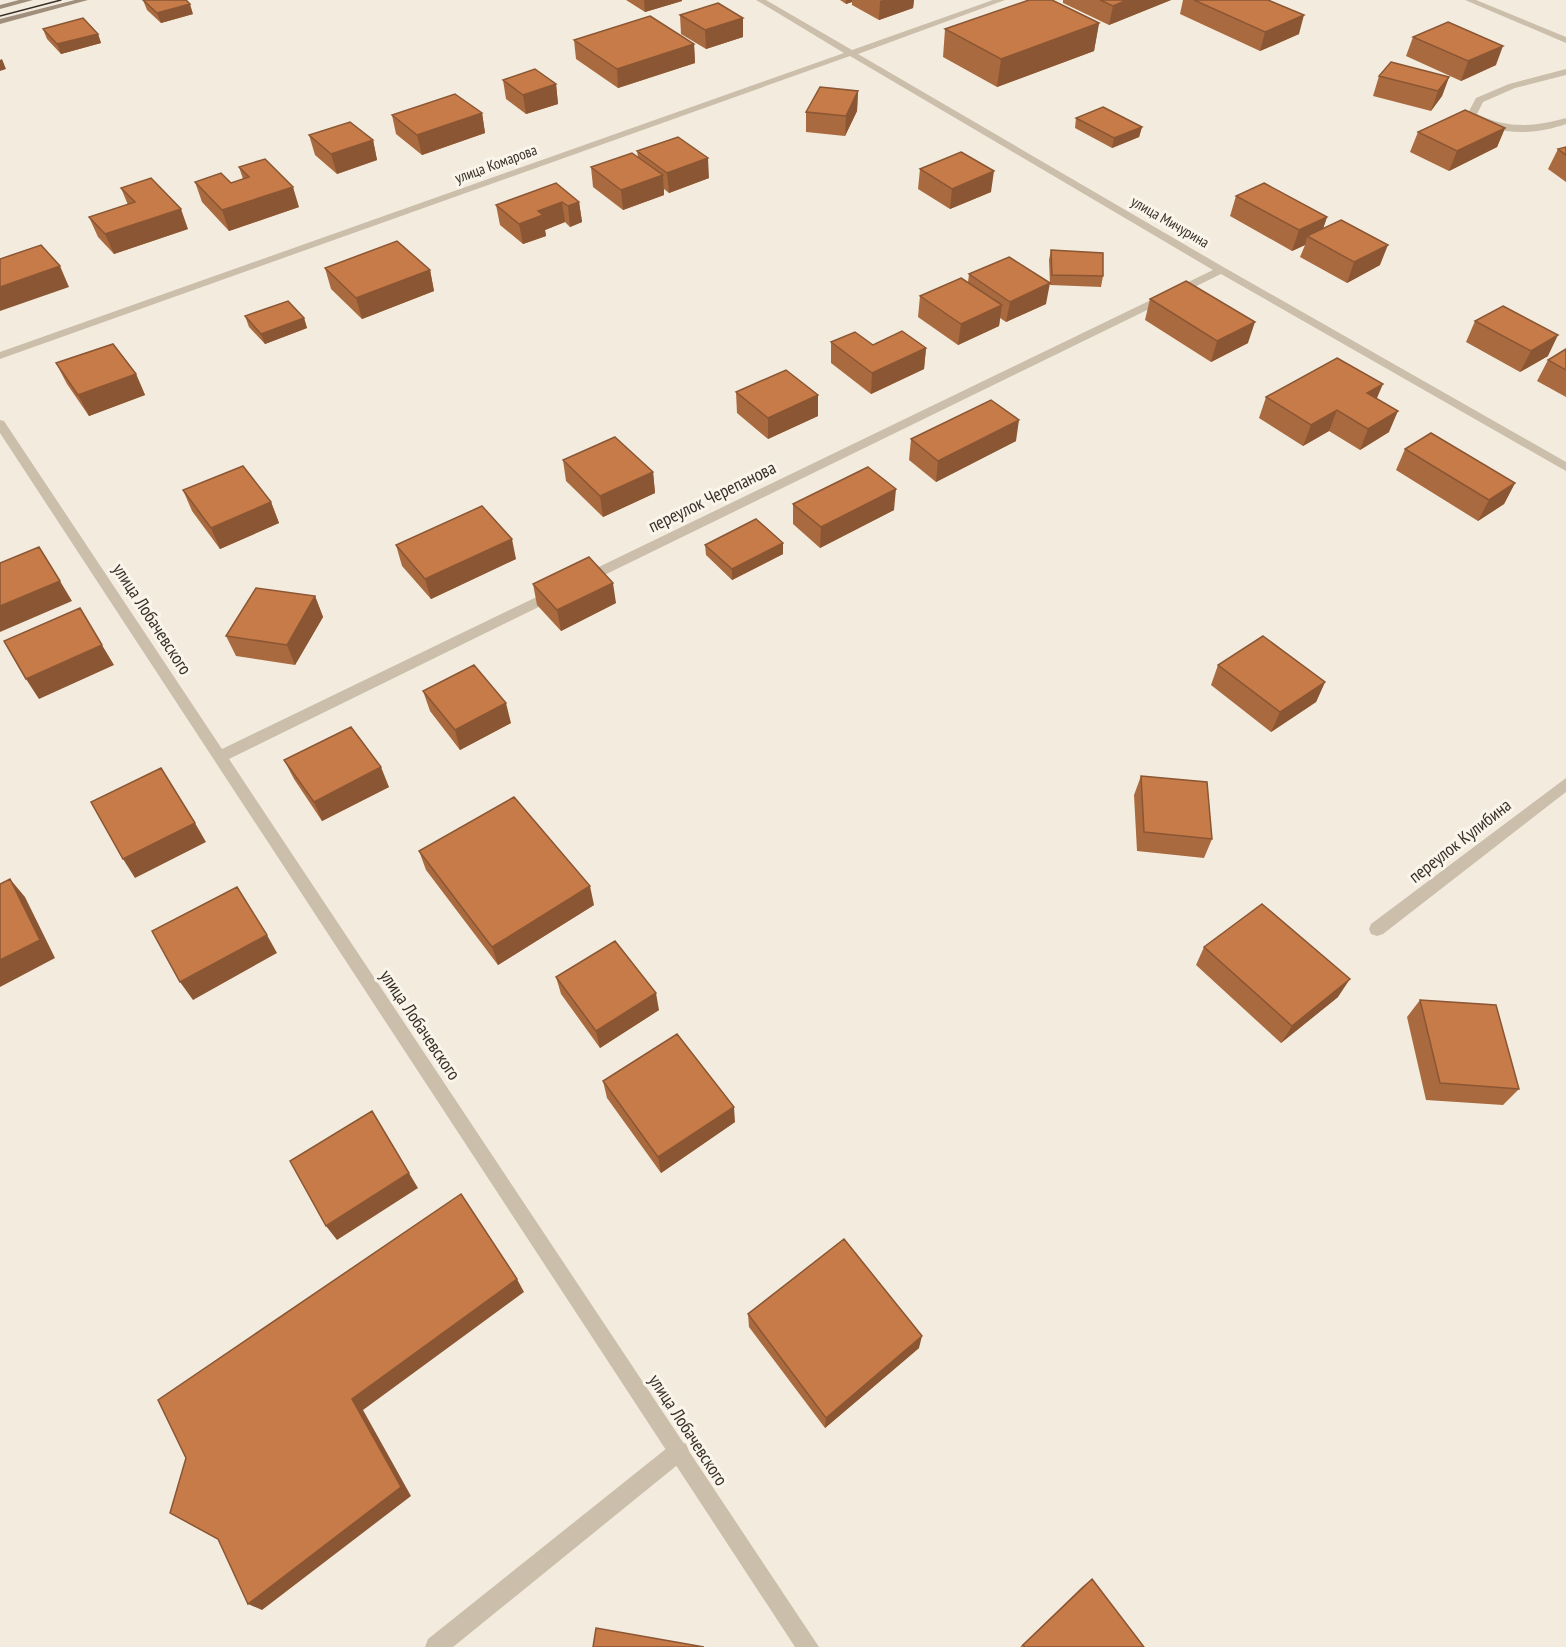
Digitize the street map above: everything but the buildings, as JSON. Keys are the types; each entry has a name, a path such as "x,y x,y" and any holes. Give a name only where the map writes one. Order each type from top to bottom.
{"main road":[{"path":"0,8 29,0"},
{"path":"0,22 84,0"}],"street":[{"name":"улица Мичурина","path":"760,0 1221,270 1566,467"},
{"name":"улица Комарова","path":"0,356 1001,0"},
{"path":"1469,0 1566,40"},
{"path":"1566,72 1512,87 1479,100 1472,115 1491,126 1530,130 1566,121"},
{"name":"переулок Черепанова","path":"219,757 1221,270"},
{"name":"улица Лобачевского","path":"0,424 808,1647"},
{"name":"переулок Кулибина","path":"1377,929 1566,784"},
{"path":"435,1647 679,1451"}],"tram line":[{"path":"0,16 61,0"}]}
